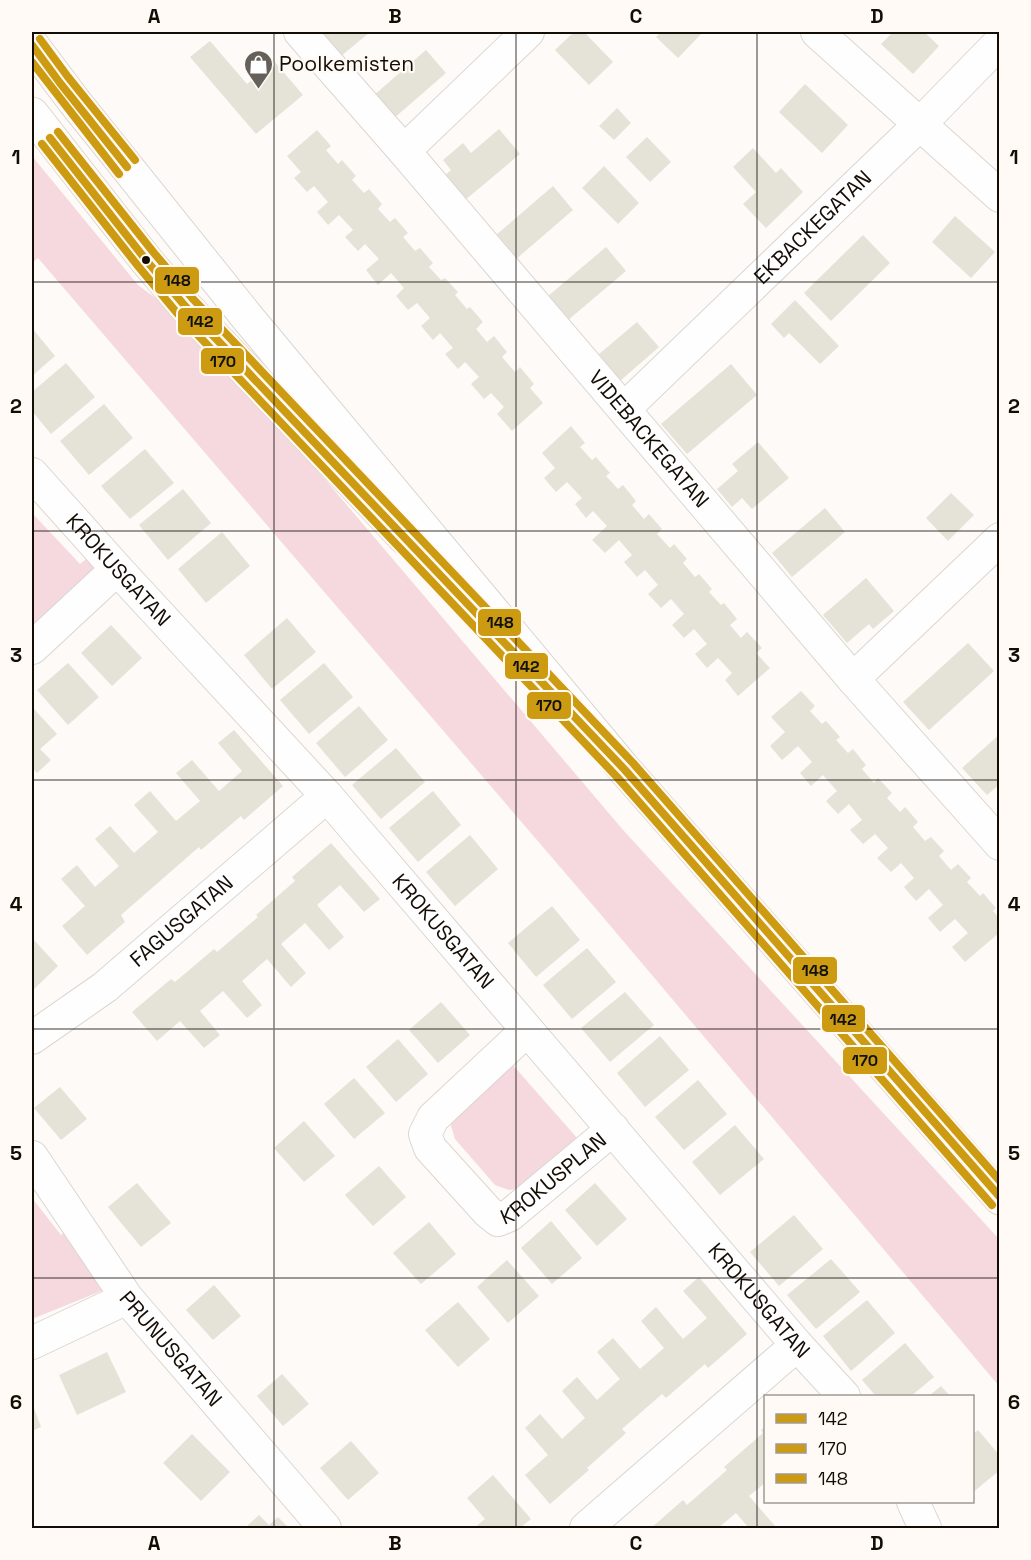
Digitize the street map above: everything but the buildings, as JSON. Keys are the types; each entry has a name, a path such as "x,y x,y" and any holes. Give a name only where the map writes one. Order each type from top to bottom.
{"main road":[{"path":"32,45 247,317 625,770 999,1198"},
{"path":"32,114 146,260 185,306 625,770"}],"street":[{"name":"VIDEBACKEGATAN","path":"300,32 853,679 999,844"},
{"path":"404,151 528,32"},
{"path":"817,32 999,196"},
{"name":"EKBACKEGATAN","path":"624,410 920,124 999,42"},
{"name":"KROKUSGATAN","path":"32,474 327,796 797,1345 843,1395"},
{"path":"853,679 999,538"},
{"path":"32,648 117,569"},
{"name":"FAGUSGATAN","path":"32,1038 105,987 327,796"},
{"name":"KROKUSPLAN","path":"527,1030 433,1118 425,1134 430,1148 498,1220 510,1215 613,1129"},
{"name":"PRUNUSGATAN","path":"32,1158 127,1298 325,1528"},
{"path":"32,1343 127,1298"},
{"path":"586,1528 797,1345"},
{"path":"913,1503 925,1528"}],"shaded area":[{"path":"32,156 138,285 173,311 283,430 624,831 999,1239 999,1386 597,910 38,258 32,263"},
{"path":"32,513 80,564 95,552 103,567 32,633"},
{"path":"511,1063 578,1139 526,1188 509,1190 495,1185 455,1139 451,1126 453,1115"},
{"path":"32,1198 61,1235 72,1226 104,1290 32,1319"}],"transit line":[{"name":"148","path":"40,39 135,160"},
{"name":"142","path":"32,45 127,167"},
{"name":"170","path":"32,62 119,174"},
{"name":"148","path":"58,132 193,299 633,763 1000,1181"},
{"name":"142","path":"50,138 185,306 625,770 1000,1197"},
{"name":"170","path":"42,144 177,313 617,777 992,1205"}],"place":[{"name":"Poolkemisten","path":"258,90"}]}
